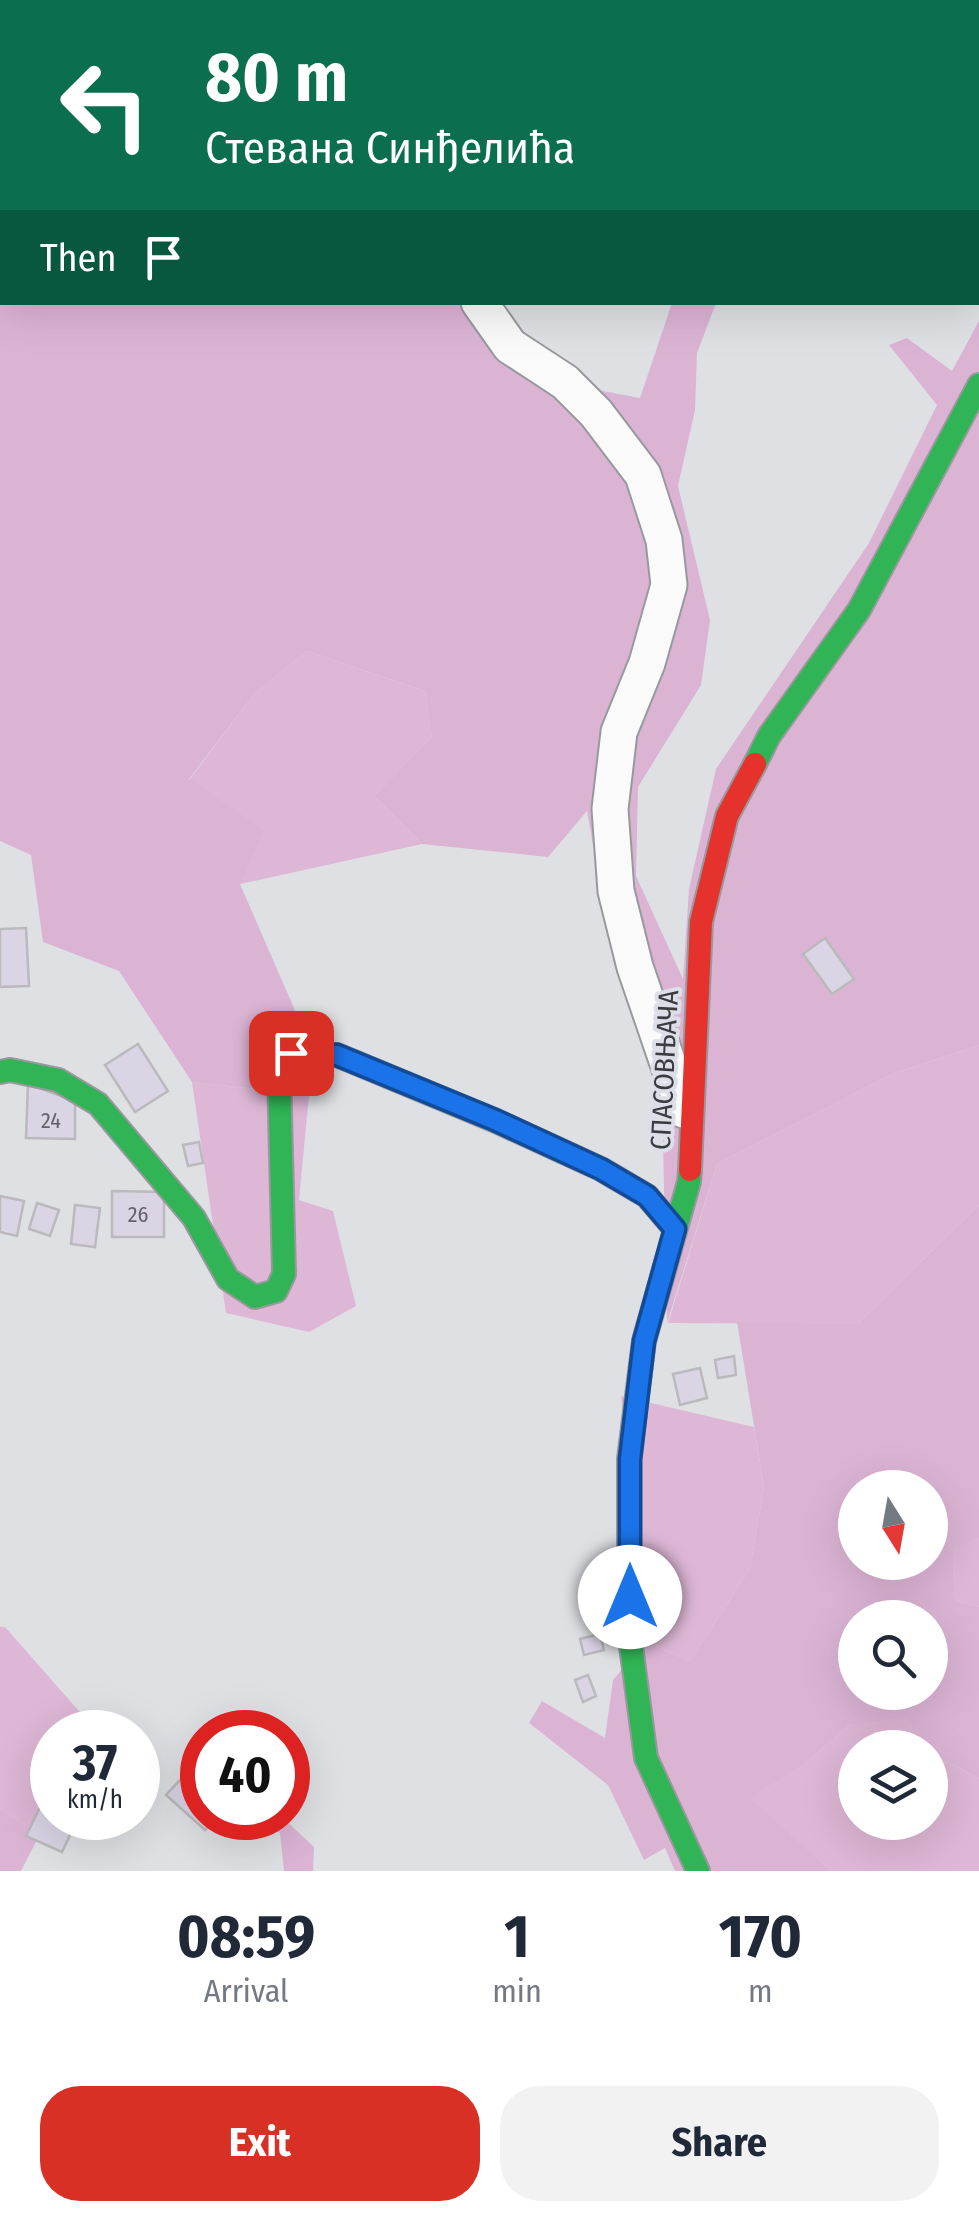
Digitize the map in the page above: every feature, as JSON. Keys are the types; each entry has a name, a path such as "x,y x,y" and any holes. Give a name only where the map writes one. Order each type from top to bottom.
{"street":[{"path":"481,305 510,346 565,382 596,413 643,475 664,540 668,585 648,663 618,732 610,809 616,891 635,967 692,1130"},
{"name":"СПАСОВЊАЧА","path":"698,1871 646,1758 630,1631 630,1459 644,1341 688,1182 700,922 727,816 768,736 859,610 979,385"},
{"path":"0,1072 10,1070 58,1080 98,1104 194,1218 228,1279 255,1298 276,1291 284,1274 279,1073 291,1053 337,1055 477,1112 601,1169 647,1196 675,1229"}],"shaded area":[{"path":"0,305 494,305 529,377 640,398 671,305 715,305 697,353 695,410 678,486 710,620 701,685 638,787 636,876 683,979 689,889 716,769 869,543 937,405 889,345 907,338 952,371 979,321 979,1045 894,1073 717,1164 667,1323 663,1142 667,1107 614,964 587,811 548,857 422,844 374,796 432,737 425,691 307,651 255,693 189,779 264,830 240,884 294,1008 313,1075 309,1095 192,1082 119,971 43,942 31,855 0,841"},
{"path":"307,651 425,691 432,737 374,796 422,844 240,884 189,780 255,693"},
{"path":"979,1045 979,1205 858,1324 668,1323 717,1164 894,1073"},
{"path":"192,1082 309,1095 299,1200 333,1211 356,1306 309,1332 226,1313"},
{"path":"979,1205 979,1538 954,1548 955,1601 979,1607 979,1778 948,1762 948,1730 915,1730 908,1716 838,1730 838,1735 805,1764 750,1798 831,1871 675,1871 665,1848 644,1860 608,1785 529,1723 542,1701 605,1738 613,1680 645,1642 690,1661 750,1569 764,1487 737,1322 858,1324"},
{"path":"621,1396 754,1427 764,1487 750,1569 690,1661 645,1642"},
{"path":"979,1538 979,1607 955,1601 954,1547"},
{"path":"0,1627 5,1627 78,1710 30,1710 30,1828 0,1809"},
{"path":"909,1715 916,1730 843,1730"},
{"path":"838,1735 838,1840 948,1840 948,1762 979,1778 979,1871 831,1871 749,1798 805,1764"},
{"path":"0,1809 30,1828 30,1840 37,1840 21,1871 0,1871"},
{"path":"281,1840 307,1840 314,1847 313,1871 284,1871"}],"building":[{"path":"26,928 29,986 0,987 0,929"},
{"path":"825,938 854,979 832,994 803,954"},
{"path":"138,1044 168,1091 135,1112 105,1065"},
{"path":"28,1084 75,1101 75,1139 26,1138"},
{"path":"199,1142 203,1163 188,1166 183,1145"},
{"path":"112,1191 164,1192 164,1237 112,1237"},
{"path":"0,1196 24,1201 17,1236 0,1232"},
{"path":"37,1203 59,1210 50,1236 29,1229"},
{"path":"75,1205 100,1208 95,1247 71,1244"},
{"path":"734,1356 736,1375 718,1378 715,1360"},
{"path":"700,1368 707,1398 680,1405 673,1374"},
{"path":"600,1634 604,1650 584,1655 580,1639"},
{"path":"588,1675 596,1696 583,1702 575,1680"},
{"path":"180,1780 180,1808 166,1795"},
{"path":"35,1840 68,1840 62,1852"}],"traffic: fast":[{"path":"755,764 769,736 859,610 979,385"},
{"path":"0,1072 10,1070 58,1080 98,1104 194,1218 228,1279 255,1297 276,1291 284,1274 279,1073 291,1053 337,1055 496,1121"},
{"path":"690,1170 644,1341 629,1459 629,1631 646,1758 698,1871"}],"traffic: jam":[{"path":"690,1170 701,922 727,816 755,764"},
{"path":"496,1121 601,1169 647,1196 675,1229"}],"route":[{"path":"291,1053 337,1055 495,1120 601,1169 647,1196 675,1229 644,1341 630,1459 630,1597"}]}
